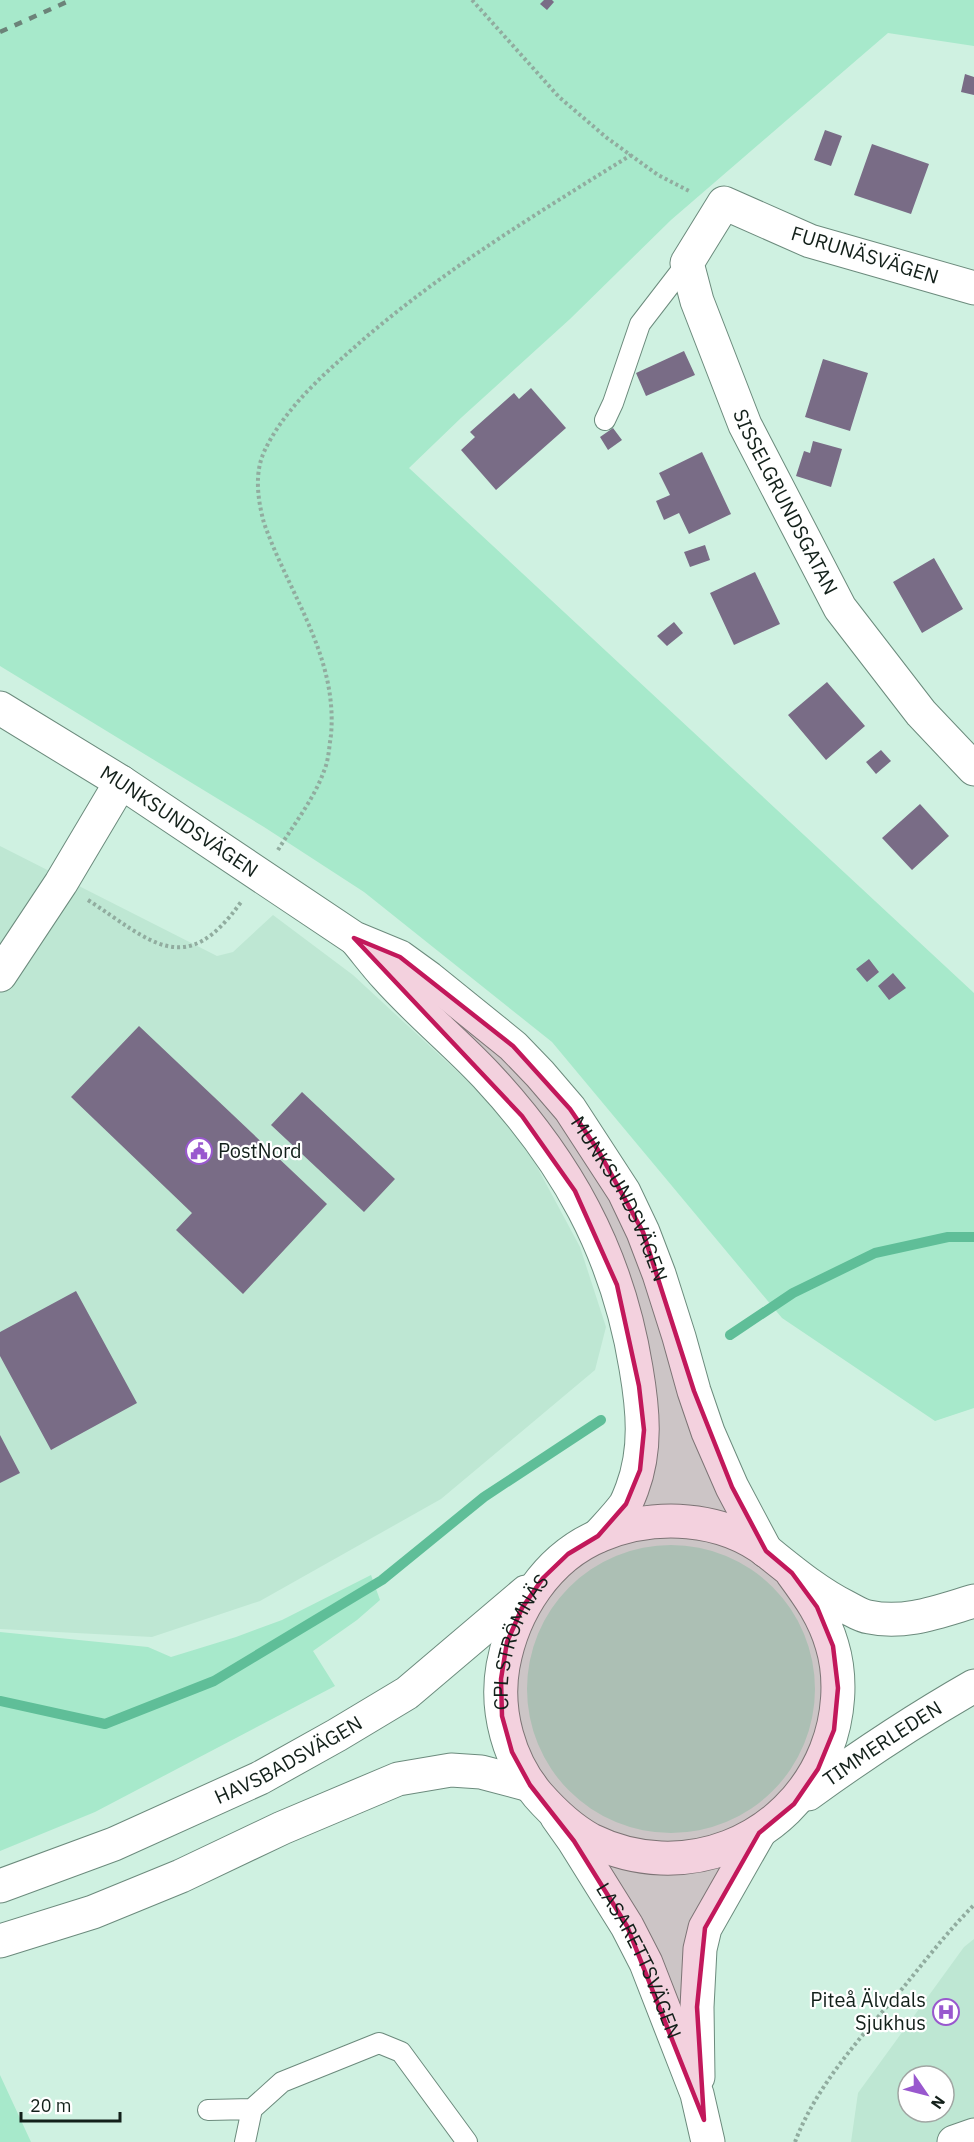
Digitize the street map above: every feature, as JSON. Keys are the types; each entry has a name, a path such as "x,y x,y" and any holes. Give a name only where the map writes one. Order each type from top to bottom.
{"street":[{"path":"687,263 724,203"},
{"name":"FURUNÄSVÄGEN","path":"724,203 810,241 974,288"},
{"name":"SISSELGRUNDSGATAN","path":"687,263 697,301 745,425 840,608 921,713 974,769"},
{"name":"MUNKSUNDSVÄGEN","path":"0,708 120,782 354,938 400,957 513,1046 540,1074 570,1109 624,1192 643,1233 658,1274 708,1432 732,1487 766,1551"},
{"path":"0,975 61,883 120,782"},
{"name":"MUNKSUNDSVÄGEN","path":"354,938 387,977 485,1074 522,1116 575,1191 598,1237 617,1285 631,1335 644,1430 639,1470 626,1504 598,1536"},
{"name":"CPL STRÖMNÄS","path":"667,1521 702,1524 735,1534 766,1551 792,1574 817,1607 833,1646 838,1688 834,1730 818,1769 794,1804 759,1833 722,1850 677,1858 633,1855 591,1839 554,1813 530,1785 512,1752 502,1716 501,1679 507,1642 522,1608 543,1578 568,1554 598,1536 632,1525 667,1521"},
{"path":"792,1574 831,1599 866,1617 894,1620 920,1616 974,1601"},
{"name":"HAVSBADSVÄGEN","path":"0,1886 114,1844 260,1778 337,1736 408,1693 543,1578"},
{"name":"TIMMERLEDEN","path":"794,1804 902,1728 974,1686"},
{"path":"0,1941 104,1908 398,1779 451,1770 481,1772 530,1785"},
{"name":"LASARETTSVÄGEN","path":"554,1813 627,1926 646,1963 697,2094 706,2131"},
{"name":"LASARETTSVÄGEN","path":"706,2131 698,2079 697,2007 700,1949 705,1928 759,1833"},
{"path":"954,2142 974,2135"}],"lane":[{"path":"605,420 640,324 687,263"},
{"path":"244,2142 252,2109 282,2082 379,2043 401,2052 467,2142"},
{"path":"208,2110 252,2109"}],"path":[{"path":"472,0 559,97 658,175 696,195 724,203"},
{"path":"61,883 142,935 168,948 181,948 200,943 226,923 314,794 328,759 332,717 330,690 323,659 264,523 258,482 263,454 296,405 328,370 382,323 413,298 487,246 631,155"},
{"path":"795,2142 817,2096 857,2042 974,1905"}],"highlighted area":[{"path":"354,938 400,957 513,1046 570,1109 598,1150 643,1232 694,1391 732,1487 766,1551 792,1573 817,1607 833,1646 838,1688 834,1730 818,1769 794,1804 759,1833 705,1928 697,2007 704,2120 627,1926 574,1841 530,1785 512,1752 502,1716 501,1679 507,1642 522,1608 543,1578 568,1554 598,1536 626,1504 640,1470 644,1430 639,1386 617,1285 575,1191 522,1116"}],"shaded area":[{"path":"0,0 974,0 974,46 888,33 671,220 570,319 409,468 974,993 974,1408 935,1421 782,1318 552,1042 364,892 264,827 0,666"},
{"path":"0,846 217,956 233,952 273,915 353,975 514,1124 580,1247 606,1327 595,1370 441,1499 260,1601 152,1637 0,1629"},
{"path":"671,1545 699,1548 739,1562 762,1578 782,1598 804,1634 812,1661 815,1689 812,1717 798,1757 782,1780 762,1800 726,1822 699,1830 671,1833 643,1830 603,1816 580,1800 560,1780 538,1744 530,1717 527,1689 530,1661 544,1621 560,1598 580,1578 616,1556 643,1548"},
{"path":"371,1575 380,1600 357,1620 313,1651 335,1686 95,1812 0,1851 0,1632 148,1647 171,1657 282,1620"},
{"name":"Piteå Älvdals Sjukhus","path":"974,1939 974,2142 851,2142 858,2093 964,1947"},
{"path":"0,2075 31,2142 0,2142"}],"building":[{"path":"544,0 554,2 547,10 540,4"},
{"path":"965,74 974,77 974,95 961,92"},
{"path":"825,130 842,136 831,166 814,160"},
{"path":"872,144 929,164 911,214 854,195"},
{"path":"684,351 695,375 646,396 636,373"},
{"path":"823,359 868,373 850,431 805,417"},
{"path":"531,388 566,428 496,490 461,450 475,437 470,432 514,393 519,399"},
{"path":"613,428 622,440 608,450 600,437"},
{"path":"813,441 842,449 831,487 796,476 804,451 810,453"},
{"path":"702,452 731,514 689,534 679,513 664,520 656,501 670,495 659,473"},
{"path":"705,545 710,560 690,567 684,552"},
{"path":"934,558 963,609 922,633 893,582"},
{"path":"755,572 780,624 734,645 710,593"},
{"path":"674,622 683,633 667,646 657,636"},
{"path":"827,682 865,726 826,760 788,715"},
{"path":"881,750 891,761 876,774 866,762"},
{"path":"920,804 949,836 912,870 882,838"},
{"path":"869,959 879,972 867,982 856,969"},
{"path":"893,973 906,988 889,1000 878,986"},
{"name":"PostNord","path":"139,1026 327,1204 243,1294 176,1230 192,1213 71,1097"},
{"path":"302,1092 395,1179 364,1212 271,1125"},
{"path":"76,1291 137,1403 51,1450 0,1356 0,1332"},
{"path":"0,1435 20,1473 0,1483"}],"waterway":[{"path":"730,1335 793,1293 875,1253 948,1237 974,1237"},
{"path":"0,1701 105,1724 214,1681 382,1580 484,1497 601,1420"}],"railway":[{"path":"0,32 71,0"}],"place":[{"name":"PostNord","path":"199,1151"},
{"name":"Piteå Älvdals Sjukhus","path":"946,2012"}]}
